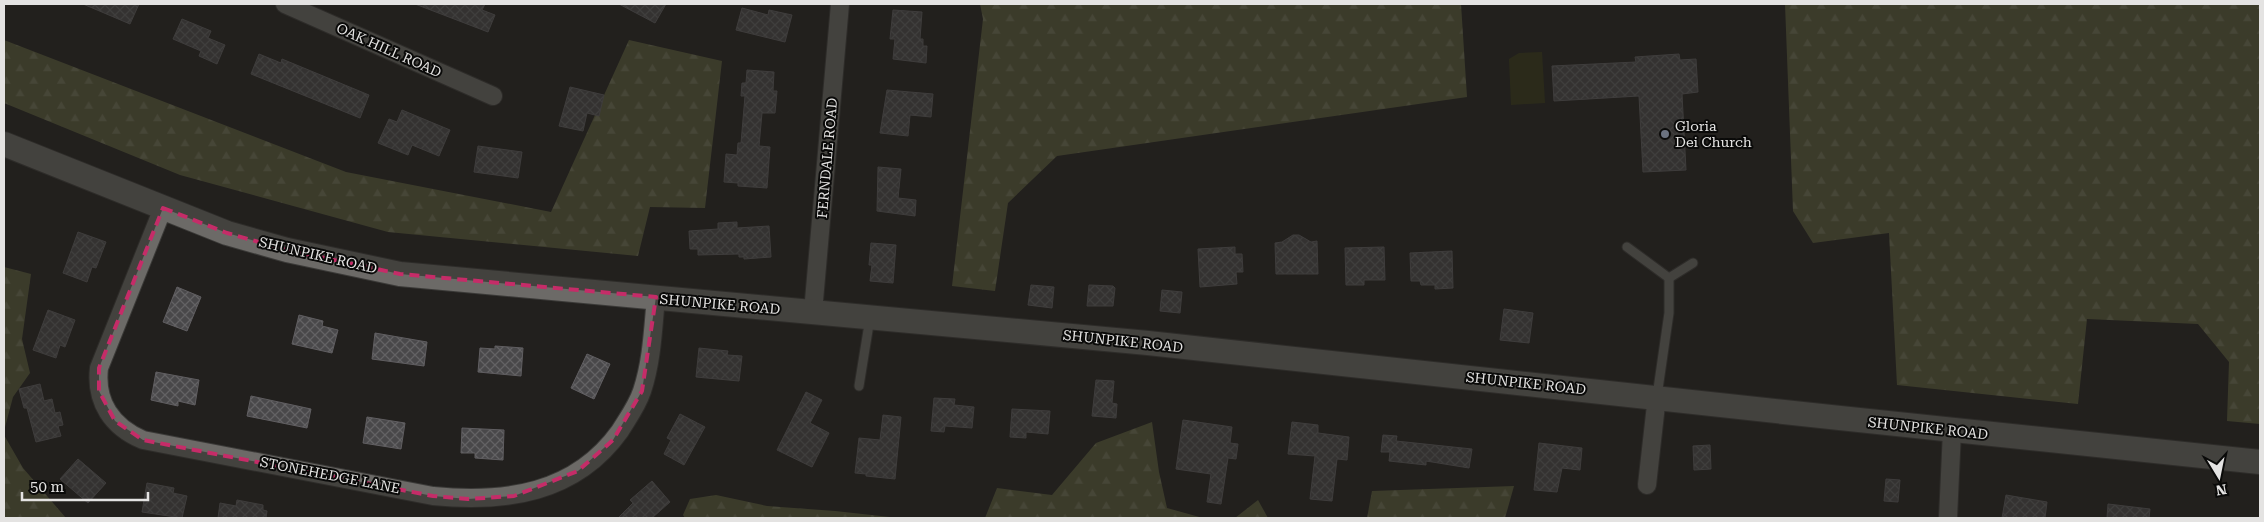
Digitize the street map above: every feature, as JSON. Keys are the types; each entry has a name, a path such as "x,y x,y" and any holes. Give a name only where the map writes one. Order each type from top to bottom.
{"main road":[{"name":"SHUNPIKE ROAD","path":"4,144 227,233 279,248 400,274 1134,342 1657,396 1952,431 2260,462"}],"street":[{"name":"OAK HILL ROAD","path":"285,4 493,96"},
{"name":"FERNDALE ROAD","path":"813,312 840,4"},
{"name":"STONEHEDGE LANE","path":"163,208 99,368 99,391 102,402 114,422 123,430 143,440 433,496 491,499 521,494 558,482 578,471 597,457 613,440 633,412 642,391 651,352 656,298"},
{"path":"1647,485 1657,396"},
{"path":"1948,518 1952,431"}],"lane":[{"path":"1627,247 1669,278"},
{"path":"1669,278 1693,263"},
{"path":"1657,396 1669,313 1669,278"},
{"path":"859,386 870,318"}],"highlighted area":[{"path":"163,208 227,233 287,250 400,274 656,297 642,391 613,440 578,471 514,496 468,499 433,496 143,440 115,421 99,391 99,368"}],"green space":[{"path":"980,4 1461,4 1467,97 1057,156 1008,203 995,291 952,286 983,19"},
{"path":"1785,4 2260,4 2260,424 2227,421 2229,362 2198,324 2087,319 2078,404 1897,385 1889,233 1813,243 1793,211"},
{"path":"4,40 346,172 551,212 629,40 722,61 705,208 650,207 638,256 388,232 180,175 4,103"},
{"path":"4,267 31,274 22,339 30,373 13,397 4,431"},
{"path":"1152,422 1159,472 1167,508 1203,518 985,518 997,488 1052,495 1096,443"},
{"path":"4,435 23,468 66,518 4,518"},
{"path":"1514,486 1505,518 1367,518 1372,491"},
{"path":"716,495 767,506 899,518 685,518 683,515 690,499"},
{"path":"1258,500 1268,518 1235,518"}],"shaded area":[{"path":"1542,52 1545,103 1511,105 1509,59 1519,53"}],"building":[{"path":"83,4 139,4 130,24"},
{"path":"415,4 485,4 482,10 495,15 488,32"},
{"path":"619,4 666,4 655,23"},
{"path":"742,8 768,15 769,10 792,15 785,42 736,30"},
{"path":"893,10 922,12 920,39 923,39 923,46 927,46 926,63 893,59 895,39 890,39"},
{"path":"182,19 211,31 208,38 225,45 217,64 199,56 201,51 173,39"},
{"path":"259,54 281,63 282,59 369,95 360,118 251,74"},
{"path":"1679,54 1680,60 1696,59 1698,92 1682,94 1686,170 1643,172 1639,96 1554,101 1552,66 1636,62 1635,57"},
{"path":"747,70 774,72 773,91 777,91 775,113 762,113 759,146 770,147 767,188 738,186 738,183 724,182 726,154 737,155 738,143 741,143 745,96 741,96 742,83 746,83"},
{"path":"570,87 604,95 599,116 587,113 583,131 559,126"},
{"path":"887,90 933,94 931,117 910,115 908,136 880,133"},
{"path":"402,110 450,130 439,156 412,145 408,155 378,143 389,119 397,122"},
{"path":"478,146 522,152 518,178 474,172"},
{"path":"878,167 901,169 898,198 916,200 915,216 877,211"},
{"path":"737,222 737,228 769,226 771,257 744,259 744,257 739,257 739,254 698,255 698,249 690,249 689,231 718,229 718,223"},
{"path":"78,232 106,242 96,268 92,267 87,282 63,273"},
{"path":"1293,235 1299,235 1311,242 1317,241 1318,274 1276,274 1275,243 1282,242"},
{"path":"871,243 896,245 893,283 870,281 872,265 869,265"},
{"path":"1235,247 1235,254 1242,254 1243,272 1236,272 1237,284 1200,287 1198,249"},
{"path":"1384,247 1385,280 1364,280 1364,285 1346,285 1345,248"},
{"path":"1452,251 1453,288 1435,289 1435,285 1421,285 1420,281 1411,281 1410,253"},
{"path":"1031,285 1054,287 1052,308 1028,305"},
{"path":"1089,285 1113,286 1115,288 1113,306 1087,306"},
{"path":"177,287 201,297 187,331 163,322"},
{"path":"1162,290 1182,292 1180,313 1160,311"},
{"path":"1504,309 1533,313 1529,343 1500,340"},
{"path":"48,310 75,320 65,347 60,345 56,358 33,350"},
{"path":"299,315 323,321 322,326 338,330 332,353 292,344"},
{"path":"375,333 427,342 424,366 372,359"},
{"path":"495,346 523,348 521,376 478,372 480,348 495,349"},
{"path":"699,348 728,351 727,355 742,356 739,381 696,377"},
{"path":"587,354 610,364 594,399 571,388"},
{"path":"156,372 199,380 195,405 178,401 178,406 151,400"},
{"path":"1096,380 1114,381 1112,403 1117,404 1116,418 1092,416"},
{"path":"40,384 44,401 52,399 55,413 60,412 63,425 58,426 61,436 36,442 27,408 24,408 19,389"},
{"path":"806,392 822,400 810,423 829,433 812,467 777,450"},
{"path":"251,396 311,409 307,428 247,416"},
{"path":"934,398 955,399 954,405 974,407 972,428 945,426 944,432 931,431"},
{"path":"1012,409 1050,411 1048,434 1026,432 1026,438 1010,437"},
{"path":"680,414 705,427 684,465 664,454 671,440 667,438"},
{"path":"883,415 901,417 895,479 855,473 859,438 880,440"},
{"path":"367,417 405,423 401,449 363,443"},
{"path":"1183,420 1232,427 1230,443 1238,444 1236,459 1228,458 1221,504 1207,502 1211,474 1176,469"},
{"path":"1292,422 1318,425 1318,433 1349,437 1347,460 1337,459 1332,501 1310,499 1315,456 1288,454"},
{"path":"462,428 504,430 503,460 475,458 475,453 461,453"},
{"path":"1383,435 1397,436 1396,441 1472,449 1469,468 1426,461 1426,465 1389,461 1390,452 1381,452"},
{"path":"1539,443 1582,448 1580,470 1562,468 1557,492 1534,490"},
{"path":"1710,445 1711,469 1694,470 1693,446"},
{"path":"78,459 106,483 88,503 60,479"},
{"path":"1886,479 1900,480 1898,502 1884,501"},
{"path":"652,481 670,502 652,518 618,518 633,503 630,500"},
{"path":"147,483 174,488 173,493 187,496 182,518 142,512"},
{"path":"2006,495 2047,502 2045,518 2002,518"},
{"path":"237,500 263,505 263,510 267,511 266,518 218,518 220,503 236,506"},
{"path":"2108,504 2150,509 2149,518 2107,518"}],"place":[{"name":"Gloria Dei Church","path":"1665,134"}]}
